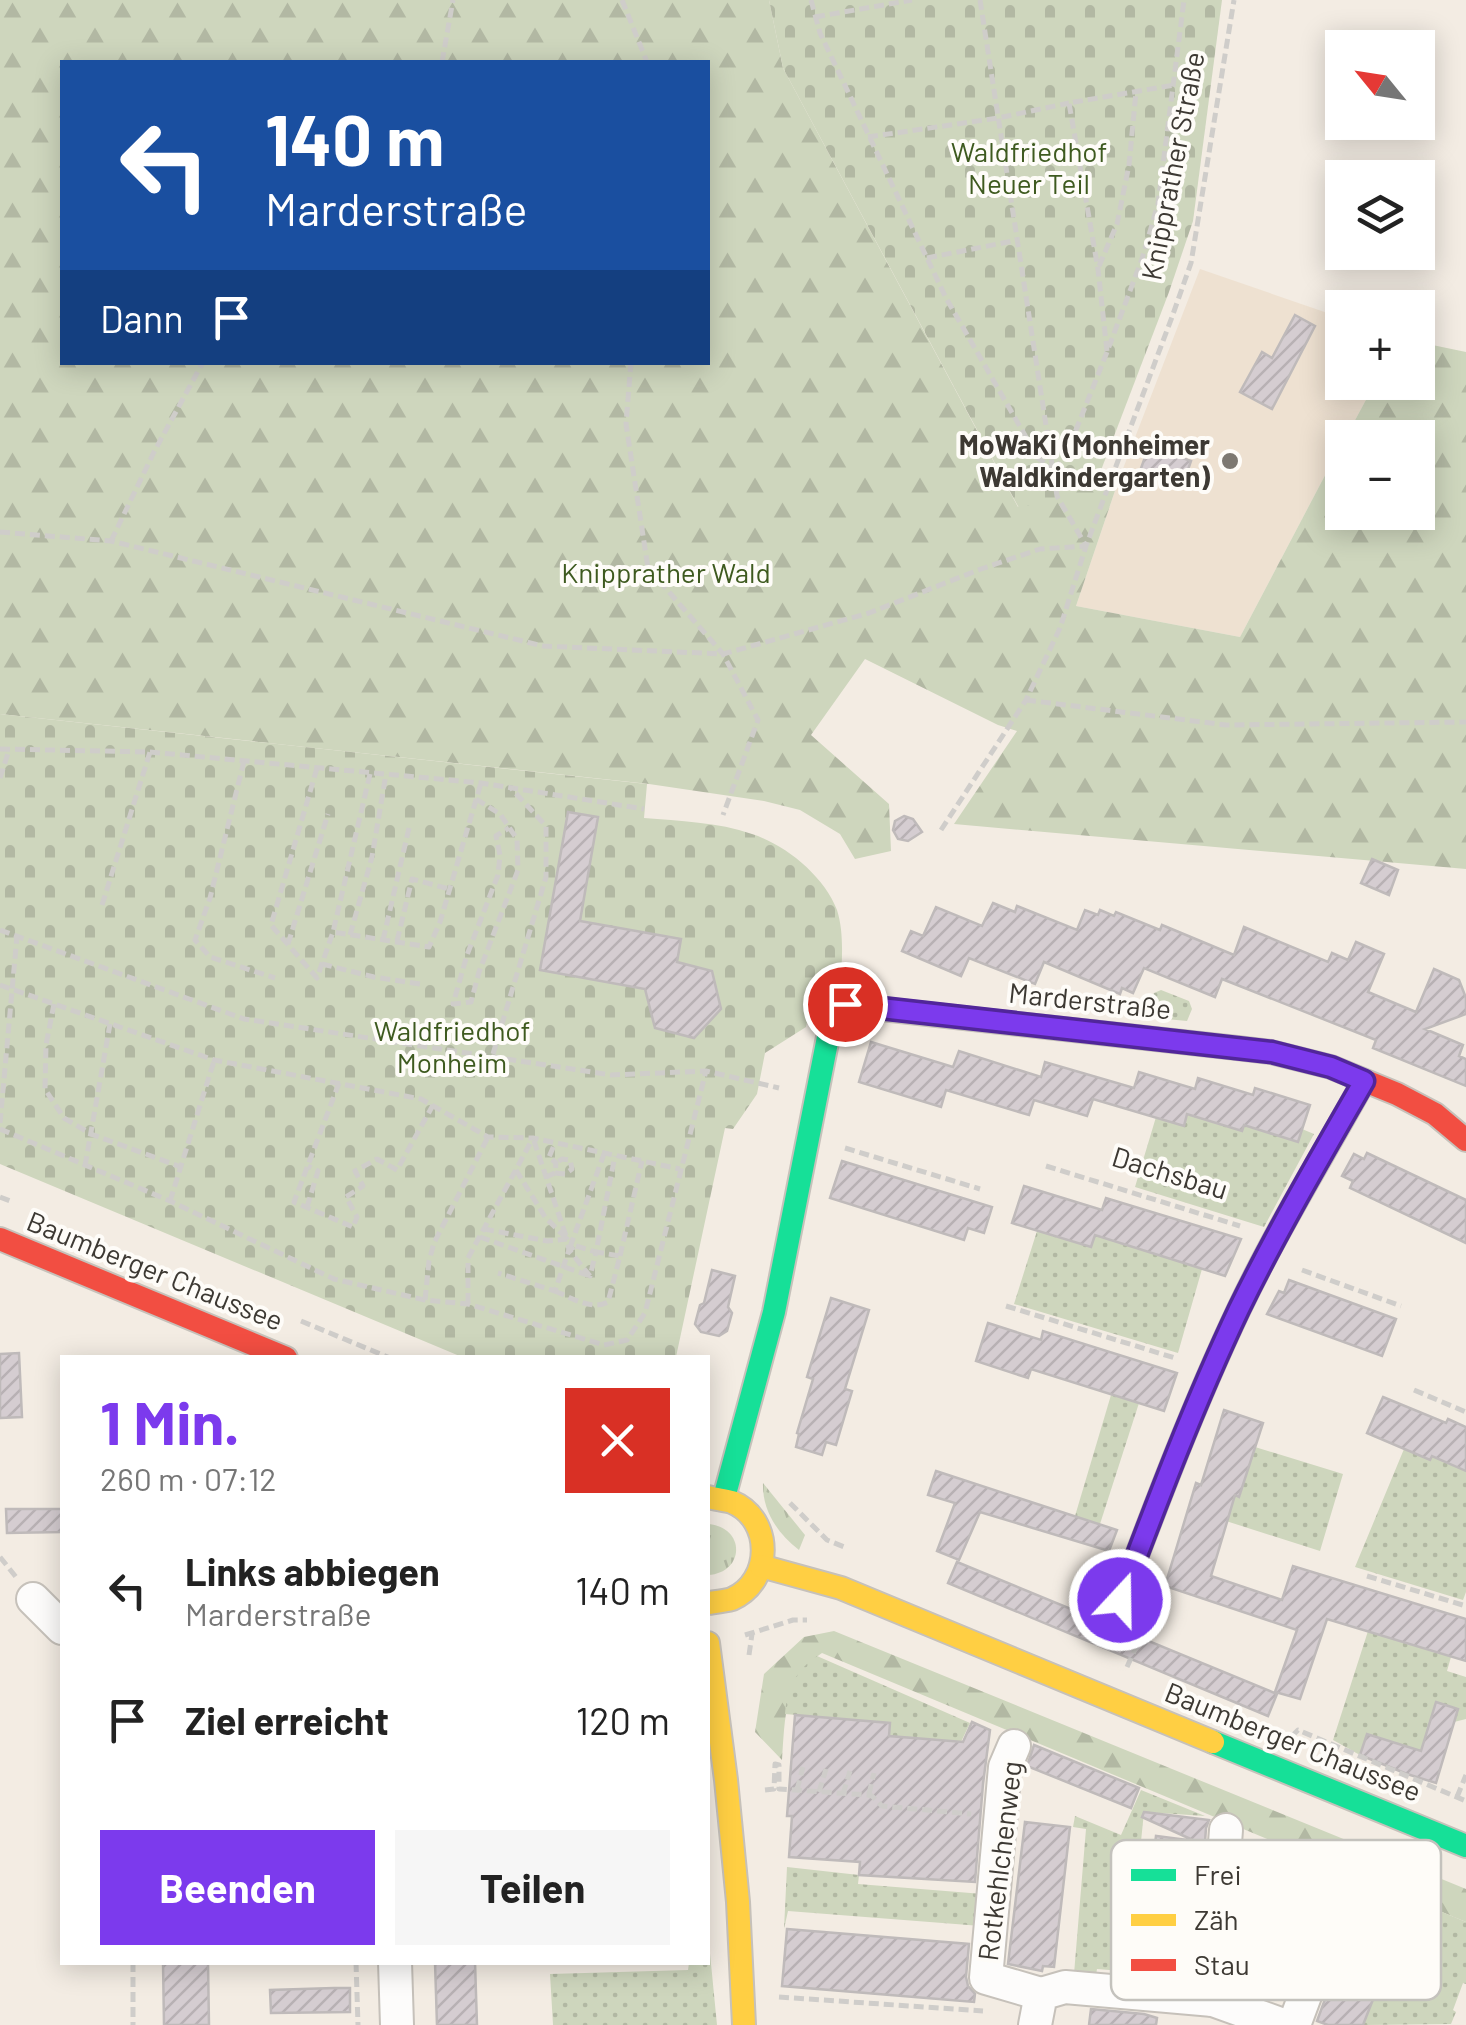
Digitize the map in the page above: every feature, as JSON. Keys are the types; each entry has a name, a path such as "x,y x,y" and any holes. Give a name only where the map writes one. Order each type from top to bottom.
{"street":[{"name":"Marderstraße","path":"816,1098 828,1032 845,1004 1272,1052 1331,1067 1397,1094 1435,1114 1466,1140"},
{"path":"1151,1612 1120,1600 1162,1488 1212,1369 1271,1247 1364,1081"},
{"path":"710,1603 738,1596 752,1583 761,1566 764,1549 753,1516 740,1505 716,1498 774,1312 816,1098"},
{"name":"Baumberger Chaussee","path":"0,1240 279,1355"},
{"name":"Baumberger Chaussee","path":"761,1566 841,1588 1466,1846"},
{"path":"33,1599 60,1626"},
{"path":"710,1659 738,1902 744,2025"},
{"name":"Rotkehlchenweg","path":"1014,1746 1005,1767 986,1978 1037,2011 1065,1987 1111,1991"},
{"path":"1225,1840 1226,1830"},
{"path":"395,1965 397,2025"},
{"name":"Rotkehlchenweg","path":"1213,2000 1284,2025"},
{"path":"1294,2025 1303,2000"}],"path":[{"path":"442,60 453,0"},
{"path":"622,0 645,60"},
{"path":"811,0 820,33 946,298 1038,458 1054,470"},
{"path":"815,17 912,0"},
{"path":"0,532 111,541 543,646 724,654 869,613 1040,549 1086,546 1057,496 980,0"},
{"path":"1054,470 1066,456 1107,352 1158,204 1184,0"},
{"name":"Knipprather Straße","path":"941,830 1026,700 1060,628 1086,546 1191,263 1234,0"},
{"path":"868,137 998,118 1174,85"},
{"path":"1098,268 1117,224 1136,91"},
{"path":"1069,103 1098,268 1107,352"},
{"path":"928,258 1018,240"},
{"path":"111,541 201,365"},
{"path":"631,365 626,424 648,568 724,654 758,720 723,815"},
{"path":"1026,700 1226,725 1466,722"},
{"path":"0,750 150,752 370,772 508,785 644,809"},
{"path":"0,778 9,750"},
{"path":"102,905 150,752"},
{"path":"244,761 196,940 210,956 275,978"},
{"path":"317,768 271,925 317,978 333,932 370,772"},
{"path":"350,935 372,857 386,774"},
{"path":"333,932 429,947 481,783"},
{"path":"493,1056 546,877 546,826 508,785"},
{"path":"476,799 500,814 509,828 516,839 518,870 471,1002 454,1004 467,955 498,876 500,855 496,836 509,828"},
{"path":"288,944 328,814"},
{"path":"383,940 410,828"},
{"path":"397,942 412,879 450,889"},
{"path":"0,930 244,1019 611,1074 706,1071 816,1098"},
{"path":"17,936 0,1126 334,1279 425,1300 468,1304 604,1345 627,1340 645,1313 706,1071"},
{"path":"322,964 420,984"},
{"path":"0,985 214,1060 421,1099 488,1137 533,1138 680,1169"},
{"path":"54,1004 46,1045 46,1089 64,1118 91,1134 181,1167"},
{"path":"85,1166 110,1024"},
{"path":"170,1202 214,1060"},
{"path":"340,1083 294,1202 353,1228 357,1218 346,1198 363,1186 355,1172 377,1159 397,1170 433,1105"},
{"path":"425,1300 434,1243 488,1137"},
{"path":"808,1137 980,1189"},
{"path":"468,1304 468,1258 533,1138"},
{"path":"533,1138 569,1250 590,1276"},
{"path":"555,1173 558,1144"},
{"path":"546,1177 566,1174 572,1169 570,1160 549,1157 558,1144"},
{"path":"556,1291 604,1154"},
{"path":"590,1276 615,1156"},
{"path":"498,1273 588,1305 602,1306 608,1302 642,1161"},
{"path":"306,1207 318,1171 308,1166"},
{"name":"Dachsbau","path":"1046,1166 1271,1247 1401,1306"},
{"path":"516,1170 544,1217 567,1239"},
{"path":"484,1229 547,1241 567,1239"},
{"path":"479,1237 590,1276"},
{"path":"569,1250 576,1246 620,1256"},
{"path":"1006,1306 1212,1369"},
{"path":"1414,1390 1466,1412"},
{"path":"1368,1576 1466,1606"},
{"path":"1289,1739 1298,1730 1466,1801"},
{"path":"727,1793 774,1789 775,1764 780,1765 779,1789 868,1795 882,1806 1001,1816"},
{"path":"798,1790 803,1767"},
{"path":"819,1792 826,1769"},
{"path":"843,1794 850,1770"},
{"path":"868,1795 874,1773"},
{"path":"1456,1797 1466,1775"},
{"path":"132,1965 134,2025"},
{"path":"356,1965 358,2025"},
{"path":"778,1997 1037,2011"}],"shaded area":[{"name":"MoWaKi (Monheimer Waldkindergarten)","path":"1200,269 1325,312 1325,400 1366,400 1355,420 1325,420 1325,475 1240,637 1076,606 1119,479"}],"green space":[{"name":"Knipprather Wald","path":"0,0 769,0 783,68 1018,507 1119,479 1076,606 1240,637 1325,475 1325,530 1435,530 1435,420 1355,420 1366,400 1435,400 1435,346 1466,352 1466,869 954,824 1017,731 865,659 811,735 889,804 891,851 855,859 840,834 800,810 649,784 0,714"},
{"name":"Waldfriedhof Neuer Teil","path":"769,0 1222,0 1193,221 1095,486 1019,508 783,68"},
{"name":"Waldfriedhof Monheim","path":"0,714 647,784 644,818 739,830 765,839 802,863 823,885 837,910 842,936 841,980 816,978 806,1027 765,1053 757,1094 733,1129 725,1128 676,1355 457,1355 0,1164"},
{"path":"1161,990 1189,1001 1192,1009 1187,1021 1145,1017 1154,993"},
{"path":"1187,1114 1241,1131 1244,1125 1298,1142 1302,1129 1314,1134 1264,1227 1135,1187 1156,1117 1184,1125"},
{"path":"1037,1231 1090,1247 1095,1234 1202,1269 1178,1353 1014,1304"},
{"path":"1111,1395 1139,1403 1100,1524 1075,1516"},
{"path":"1255,1447 1343,1474 1320,1551 1226,1521 1235,1495 1240,1496"},
{"path":"1404,1449 1466,1471 1463,1600 1355,1567"},
{"path":"763,1483 805,1535 799,1550 773,1521 765,1503"},
{"path":"710,1524 729,1533 736,1550 729,1567 710,1574"},
{"path":"834,1631 1346,1840 1270,1840 822,1653 809,1663 793,1687 782,1760 755,1732 764,1674 804,1637"},
{"path":"1368,1631 1451,1657 1447,1671 1466,1677 1466,1719 1454,1722 1458,1709 1436,1703 1421,1752 1367,1735 1360,1755 1333,1740"},
{"path":"817,1656 970,1723 961,1742 889,1736 890,1723 785,1714 794,1681"},
{"path":"1141,1790 1205,1816 1144,1812 1141,1840 1111,1840 1111,1970 1097,1969 1096,1975 1074,1974 1086,1829 1073,1827 1075,1816 1121,1835"},
{"path":"787,1867 859,1875 858,1884 983,1894 981,1926 788,1911 784,1929"},
{"path":"1441,1879 1466,1889 1466,1922 1441,1912"},
{"path":"1441,1912 1466,1922 1466,1984 1463,1983 1451,2024 1363,2025 1373,2000 1441,2000"},
{"path":"710,1953 717,2025 553,2025 550,1974 688,1970 689,1965 710,1965"}],"building":[{"path":"1295,315 1315,326 1272,409 1240,392 1262,352 1272,358"},
{"path":"1149,446 1191,461 1182,487 1140,471"},
{"path":"568,812 598,817 580,921 681,939 677,962 712,971 721,1009 694,1038 655,1028 645,989 540,970"},
{"path":"904,816 913,819 922,832 908,841 898,839 893,830 895,821"},
{"path":"1372,859 1398,870 1389,895 1361,883"},
{"path":"993,903 1015,912 1017,906 1077,930 1085,910 1098,915 1100,910 1114,916 1116,912 1160,930 1162,925 1234,955 1244,927 1328,962 1332,953 1348,960 1356,942 1384,954 1368,992 1416,1012 1434,969 1459,980 1466,998 1466,1014 1425,1029 1463,1045 1459,1056 1466,1059 1466,1086 1373,1048 1376,1040 1222,979 1215,997 1144,968 1133,993 1122,988 1120,994 1044,962 1035,984 969,958 961,976 902,951 911,931 923,936 936,907 982,926"},
{"path":"871,1042 953,1067 959,1051 1041,1077 1045,1062 1134,1088 1139,1072 1195,1089 1198,1078 1253,1095 1255,1088 1310,1105 1298,1142 1244,1125 1242,1131 1187,1114 1184,1126 1093,1099 1087,1116 1034,1100 1029,1115 946,1090 941,1107 859,1082"},
{"path":"1367,1153 1466,1200 1466,1243 1350,1188 1353,1181 1342,1176 1354,1154 1364,1159"},
{"path":"842,1161 992,1207 984,1233 968,1228 964,1240 830,1198"},
{"path":"1024,1186 1102,1210 1106,1198 1241,1239 1225,1276 1095,1235 1091,1247 1012,1223"},
{"path":"712,1270 735,1276 728,1307 732,1313 727,1331 719,1336 701,1332 695,1324"},
{"path":"1289,1280 1396,1319 1382,1356 1267,1314"},
{"path":"831,1298 869,1310 845,1389 852,1391 836,1445 826,1442 822,1455 796,1447 813,1379 807,1377"},
{"path":"988,1323 1041,1340 1043,1331 1177,1373 1164,1411 1031,1369 1028,1378 976,1361"},
{"path":"19,1353 22,1417 0,1418 0,1354"},
{"path":"1383,1397 1446,1423 1448,1419 1466,1427 1466,1471 1367,1433"},
{"path":"1224,1410 1263,1423 1239,1497 1235,1495 1211,1576 1282,1600 1293,1566 1466,1619 1466,1661 1327,1619 1300,1699 1275,1692 1297,1630 1165,1586 1196,1483 1201,1485"},
{"path":"936,1471 1117,1530 1109,1551 980,1512 959,1560 937,1551 955,1503 928,1495"},
{"path":"6,1509 60,1509 60,1532 7,1533"},
{"path":"957,1562 1277,1694 1268,1716 948,1583"},
{"path":"1436,1702 1458,1709 1436,1783 1360,1755 1367,1734 1421,1751"},
{"path":"795,1715 890,1723 889,1736 963,1742 972,1722 990,1730 975,1882 859,1875 860,1862 789,1857 792,1816 787,1816"},
{"path":"1034,1745 1139,1788 1131,1808 1027,1766"},
{"path":"1144,1812 1209,1820 1205,1840 1193,1840 1142,1817"},
{"path":"1025,1822 1070,1827 1054,1967 1043,1966 1042,1971 1008,1964"},
{"path":"1156,1836 1187,1840 1156,1840"},
{"path":"787,1929 969,1944 966,1977 975,1994 974,2002 782,1986"},
{"path":"163,1965 208,1965 209,2025 164,2025"},
{"path":"435,1965 475,1965 477,2025 437,2025"},
{"path":"350,1988 350,2012 271,2013 270,1990"},
{"path":"1325,2000 1373,2000 1363,2025 1328,2025 1317,2021"},
{"path":"1091,2009 1144,2014 1157,2018 1156,2025 1089,2025"}],"traffic: fast":[{"path":"724,1498 774,1312 829,1032 845,1005 1237,1048"},
{"path":"1151,1612 1120,1600 1176,1453 1253,1280 1364,1081"},
{"path":"1213,1742 1466,1846"}],"traffic: slow":[{"path":"710,1497 732,1502 745,1510 761,1535 763,1550 755,1579 745,1590 732,1599 710,1603"},
{"path":"761,1566 841,1588 1213,1742"},
{"path":"710,1658 738,1902 744,2025"}],"traffic: jam":[{"path":"1237,1048 1331,1067 1435,1114 1466,1140"},
{"path":"0,1239 279,1355"}],"place":[{"name":"MoWaKi (Monheimer Waldkindergarten)","path":"1230,461"}],"route":[{"path":"845,1004 1272,1052 1331,1067 1364,1081 1240,1308 1162,1488 1120,1600"}]}
